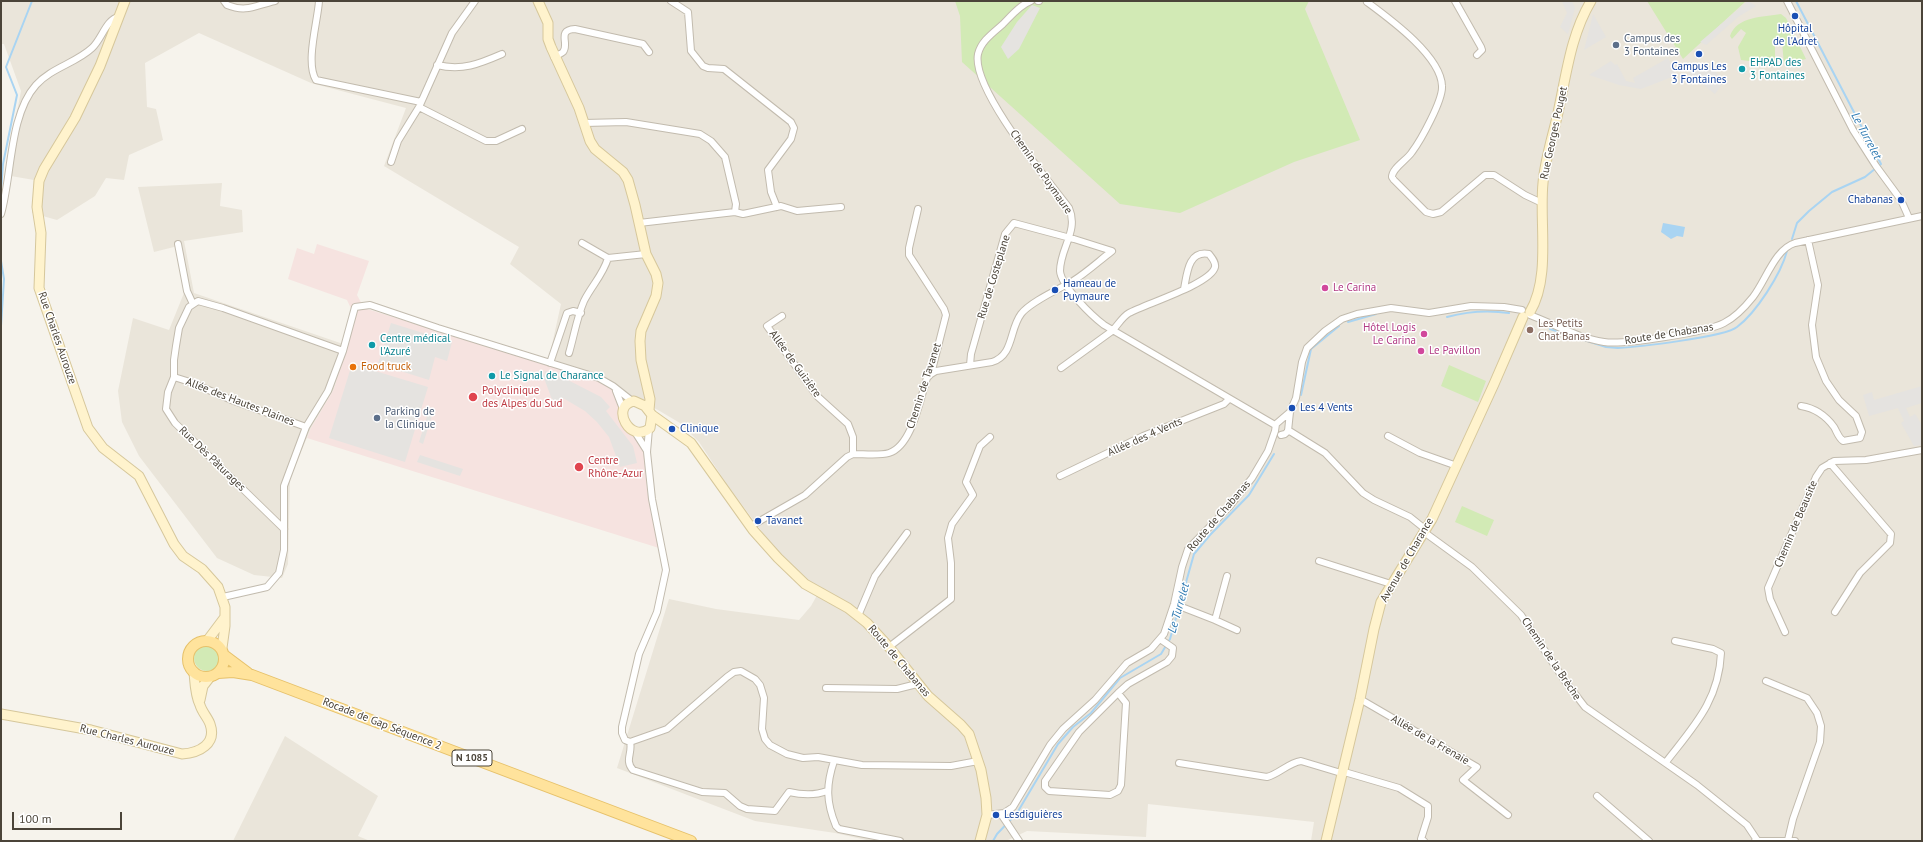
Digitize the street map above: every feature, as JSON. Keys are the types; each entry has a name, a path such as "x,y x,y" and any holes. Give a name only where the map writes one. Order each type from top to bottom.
{"main road":[{"path":"207,641 223,652 224,664 214,675 201,676 194,672 188,663 190,650 197,643 207,641"},
{"name":"Rocade de Gap Séquence 2","path":"223,652 252,675"},
{"name":"Rocade de Gap Séquence 2","path":"214,675 233,672 252,675 692,841"}],"street":[{"name":"Rue Charles Aurouze","path":"125,1 100,66 74,118 44,169 39,181 37,207 41,233 39,288 88,428 103,448 139,476 174,544 183,556 212,578 223,597 225,617 223,652"},
{"path":"224,1 227,6 248,10 257,3 275,1"},
{"path":"319,1 314,27 312,58 316,80 420,104 486,141 496,141 522,129"},
{"path":"391,162 398,141 420,104 452,33 475,1"},
{"path":"538,1 548,23 548,39 554,57 577,102 590,141 595,149 623,172 628,180 646,254 656,274 658,288 654,305 641,331 640,341 641,360 650,399 650,428 647,452 652,499 666,570 657,612 639,654 622,727 623,738 630,742 667,729 727,677 734,672 741,671 754,679 760,685 763,692 762,729 765,739 770,746 787,754 803,758 818,757 862,765 951,766 978,761"},
{"path":"671,1 688,12 691,51 703,66 708,68 724,69 791,122 794,128 791,139 768,170 771,192 777,207"},
{"name":"Chemin de Puymaure","path":"1031,1 1021,7 983,42 978,53 978,66 983,81 999,112 1069,208 1073,221 1070,238 1060,270 1061,276 1095,318 1112,331 1277,430"},
{"path":"1455,1 1481,47 1482,50 1477,55"},
{"name":"Rue Georges Pouget","path":"1526,312 1538,294 1541,273 1542,203 1546,162 1570,55 1582,19 1591,1"},
{"path":"1787,1 1850,125 1912,218"},
{"path":"1367,2 1404,29 1431,61 1441,76 1443,88 1434,112 1420,140 1408,158 1393,173 1394,180 1426,212 1433,214 1441,212 1485,175 1489,174 1494,175 1525,195 1542,203"},
{"path":"1,213 10,154 25,104 30,93 46,76 80,57 93,47 100,39 109,22 119,17"},
{"path":"554,57 563,52 565,48 564,35 575,29 643,44 649,52"},
{"path":"437,65 452,69 481,63 502,54"},
{"path":"584,124 626,122 700,134 711,141 725,157 736,204 735,212"},
{"path":"638,223 735,212 743,214 777,207 797,211 841,207"},
{"name":"Chemin de Tavanet","path":"852,454 890,453 903,443 907,438 927,378 931,374 946,315 944,309 909,255 909,248 918,209"},
{"name":"Route de Chabanas","path":"1286,425 1296,398 1302,362 1307,348 1325,330 1342,319 1358,314 1391,308 1429,313 1471,306 1498,306 1526,312 1578,335 1605,342 1630,341 1707,330 1726,323 1745,306 1764,281 1783,249 1792,244 1922,216"},
{"name":"Route de Chabanas","path":"1912,218 1922,220"},
{"name":"Rue de Costeplane","path":"970,365 971,354 1005,234 1014,223 1070,238"},
{"path":"931,374 936,371 992,362 1004,355 1022,313 1073,281 1112,251 1070,238"},
{"path":"1801,406 1807,407 1821,414 1833,426 1843,441 1860,438 1862,432 1856,416 1832,391 1816,357 1812,325 1818,285 1808,240"},
{"path":"582,243 608,258 646,254"},
{"path":"178,244 187,291 193,304 198,301 223,308 343,351"},
{"path":"1062,368 1112,331 1120,324 1124,316 1130,312 1166,298 1184,289 1212,274 1215,267 1215,261 1209,254 1203,253 1196,256 1191,261 1184,289"},
{"path":"569,353 584,303 594,283 605,271 608,258"},
{"name":"Rue Dès Pâturages","path":"193,304 189,307 179,328 174,360 174,378 168,392 166,408 175,423 284,529"},
{"path":"223,597 262,589 277,578 283,563 284,486 306,427 328,391 343,351 353,310 359,305 370,305 599,378 650,412"},
{"path":"550,362 566,313 573,311 581,313"},
{"name":"Avenue de Charance","path":"1326,841 1341,772 1360,700 1381,602 1425,530 1456,466 1526,312"},
{"name":"Allée de Guizière","path":"782,316 768,326 816,396 848,424 853,437 852,454"},
{"name":"Allée des Hautes Plaines","path":"174,378 190,382 234,401 306,427"},
{"path":"613,386 623,409 625,422 635,432 647,452"},
{"path":"623,409 626,404 642,396 647,386"},
{"name":"Allée des 4 Vents","path":"1060,476 1143,436 1224,404 1229,400"},
{"name":"Route de Chabanas","path":"650,412 691,444 699,453 751,526 778,558 805,584 858,616 889,647 928,696 961,724 969,734 978,761 985,792 987,815 980,841"},
{"path":"1277,430 1285,434 1286,425"},
{"path":"1277,430 1286,425"},
{"name":"Chemin de la Brèche","path":"1286,425 1325,453 1349,480 1368,496 1410,517 1472,567 1521,615 1565,681 1585,707 1666,762 1747,825 1756,841"},
{"path":"635,432 641,432 650,428 672,429"},
{"name":"Route de Chabanas","path":"1000,814 1009,811 1013,807 1050,745 1063,729 1095,700 1127,663 1151,649 1162,640 1179,605 1182,567 1188,549 1242,492 1268,451 1277,430"},
{"path":"1388,436 1420,453 1456,466"},
{"path":"889,647 950,599 951,563 948,538 952,524 973,495 966,482 980,446 990,437"},
{"path":"1830,463 1866,460 1922,450"},
{"path":"751,526 805,495 852,454"},
{"path":"1830,463 1891,534 1892,538 1890,543 1860,573 1835,612"},
{"name":"Chemin de Beausite","path":"1785,632 1770,599 1768,588 1816,476 1830,463"},
{"path":"858,616 875,576 907,532"},
{"path":"1319,561 1391,584"},
{"path":"1215,620 1227,576"},
{"path":"1179,605 1237,630"},
{"path":"207,641 225,617"},
{"path":"1118,693 1126,703 1121,785 1118,791 1110,795 1049,791 1046,787 1045,781 1079,732 1118,693 1128,684 1167,662 1172,656 1171,647 1162,640"},
{"path":"1666,762 1704,713 1713,694 1721,653 1713,649 1675,641"},
{"name":"Rue Charles Aurouze","path":"1,714 90,730 138,741 162,749 190,754 208,744 212,736 210,725 196,694 194,672"},
{"path":"200,705 203,686 214,675"},
{"path":"1766,681 1807,698 1817,713 1821,726 1820,742 1785,841"},
{"path":"826,688 896,688 918,684"},
{"name":"Allée de la Frenaie","path":"1360,700 1477,767 1463,780 1508,815"},
{"path":"630,742 628,766 633,770 702,792 725,793 740,806 747,809 775,811 789,792 819,794 827,790"},
{"path":"834,761 828,780 827,790 833,820 840,829 900,841"},
{"path":"1179,763 1267,777 1277,774 1295,762 1301,761 1399,788 1428,806 1428,817 1421,839 1424,841"},
{"path":"1597,796 1649,841"},
{"path":"987,815 1000,814 1019,841"},
{"path":"1756,841 1795,841"}],"shaded area":[{"path":"1,1 1922,1 1922,841 1311,841 1314,822 1148,804 1146,837 1027,831 1006,841 871,841 835,833 755,821 617,768 669,599 716,609 799,620 811,606 820,590 777,552 728,486 699,442 680,423 658,410 549,358 561,304 510,264 519,247 384,166 406,108 311,83 199,33 145,63 147,107 156,109 163,140 129,155 124,180 106,178 95,196 57,220 32,213 34,180 5,175 21,91 4,44 1,44"},
{"path":"1562,1 1572,1 1575,8 1568,34 1560,27 1567,13"},
{"path":"1748,1 1756,6 1738,17 1706,45 1700,42"},
{"path":"1032,5 1040,8 1019,49 1008,59 1001,47 1017,22"},
{"path":"1593,14 1606,37 1584,50"},
{"path":"1668,58 1677,75 1641,89 1619,85 1589,75 1611,61 1615,65 1617,64 1626,81 1635,83 1633,78"},
{"path":"1706,64 1725,80 1715,94 1688,73 1692,68"},
{"path":"222,183 220,206 242,210 243,232 184,241 194,293 346,345 334,389 311,428 290,478 288,564 282,578 254,575 217,558 139,456 122,422 118,391 133,318 169,330 184,293 178,246 154,252 138,187"},
{"name":"Polyclinique des Alpes du Sud","path":"317,244 369,261 357,295 364,308 598,381 613,390 618,404 620,419 641,446 645,459 647,490 659,548 307,438 311,428 334,389 354,315 347,300 288,279 297,248 314,254"},
{"path":"391,323 452,342 447,361 435,357 429,380 378,364"},
{"name":"Parking de la Clinique","path":"352,364 428,387 405,462 329,438"},
{"path":"545,371 562,377 601,397 610,407 606,411 633,446 637,463 620,467 609,437 597,422 585,411 563,398 559,409 551,397 544,378"},
{"path":"1922,386 1922,403 1906,408 1910,417 1915,414 1922,425 1922,445 1914,446 1901,423 1904,421 1898,408 1869,416 1863,395 1872,392 1874,400"},
{"path":"430,407 434,409 423,444 419,442"},
{"path":"420,455 463,469 460,476 417,462"},
{"path":"285,736 378,796 358,836 370,841 233,841"}],"green space":[{"path":"955,1 1309,1 1305,9 1360,140 1294,162 1180,213 1120,204 962,62 960,16"},
{"path":"1647,1 1746,1 1683,59"},
{"path":"1781,14 1786,18 1806,59 1784,64 1782,42 1775,43 1775,64 1741,60 1738,47 1746,33 1741,29 1732,39 1730,36 1733,29 1744,21"},
{"path":"1449,365 1486,381 1478,402 1441,386"},
{"path":"1462,506 1494,520 1487,536 1455,522"},
{"path":"207,645 217,648 220,658 217,668 207,671 197,668 194,658 197,648"}],"water":[{"path":"1663,223 1685,227 1683,237 1677,236 1671,239 1661,232"}],"waterway":[{"path":"1,190 3,164 17,95 6,67 32,1"},
{"name":"Le Turrelet","path":"1792,239 1797,223 1809,211 1832,192 1865,177 1881,164 1796,1"},
{"name":"Le Turrelet","path":"1550,329 1606,347 1618,348 1680,341 1729,331 1744,321 1760,303 1774,281 1787,251"},
{"path":"1,261 4,279 1,326"},
{"name":"Le Turrelet","path":"1447,317 1463,313 1478,312 1509,313"},
{"name":"Le Turrelet","path":"1348,322 1376,314"},
{"name":"Le Turrelet","path":"1301,395 1311,349 1339,326"},
{"name":"Le Turrelet","path":"993,841 997,834 1017,813 1058,744 1073,727 1091,713 1120,678 1161,654 1170,639 1194,554 1210,535 1249,495 1274,454"}],"place":[{"name":"Hôpital de l'Adret","path":"1795,16"},
{"name":"Campus des 3 Fontaines","path":"1616,45"},
{"name":"Campus Les 3 Fontaines","path":"1699,54"},
{"name":"EHPAD des 3 Fontaines","path":"1742,69"},
{"name":"Chabanas","path":"1901,200"},
{"name":"Le Carina","path":"1325,288"},
{"name":"Hameau de Puymaure","path":"1055,290"},
{"name":"Les Petits Chat'Banas","path":"1530,330"},
{"name":"Hôtel Logis Le Carina","path":"1424,334"},
{"name":"Centre médical l'Azuré","path":"372,345"},
{"name":"Le Pavillon","path":"1421,351"},
{"name":"Food truck","path":"353,367"},
{"name":"Le Signal de Charance","path":"492,376"},
{"name":"Polyclinique des Alpes du Sud","path":"473,397"},
{"name":"Les 4 Vents","path":"1292,408"},
{"name":"Parking de la Clinique","path":"377,418"},
{"name":"Clinique","path":"672,429"},
{"name":"Centre Rhône-Azur","path":"579,467"},
{"name":"Tavanet","path":"758,521"},
{"name":"Lesdiguières","path":"996,815"}]}
